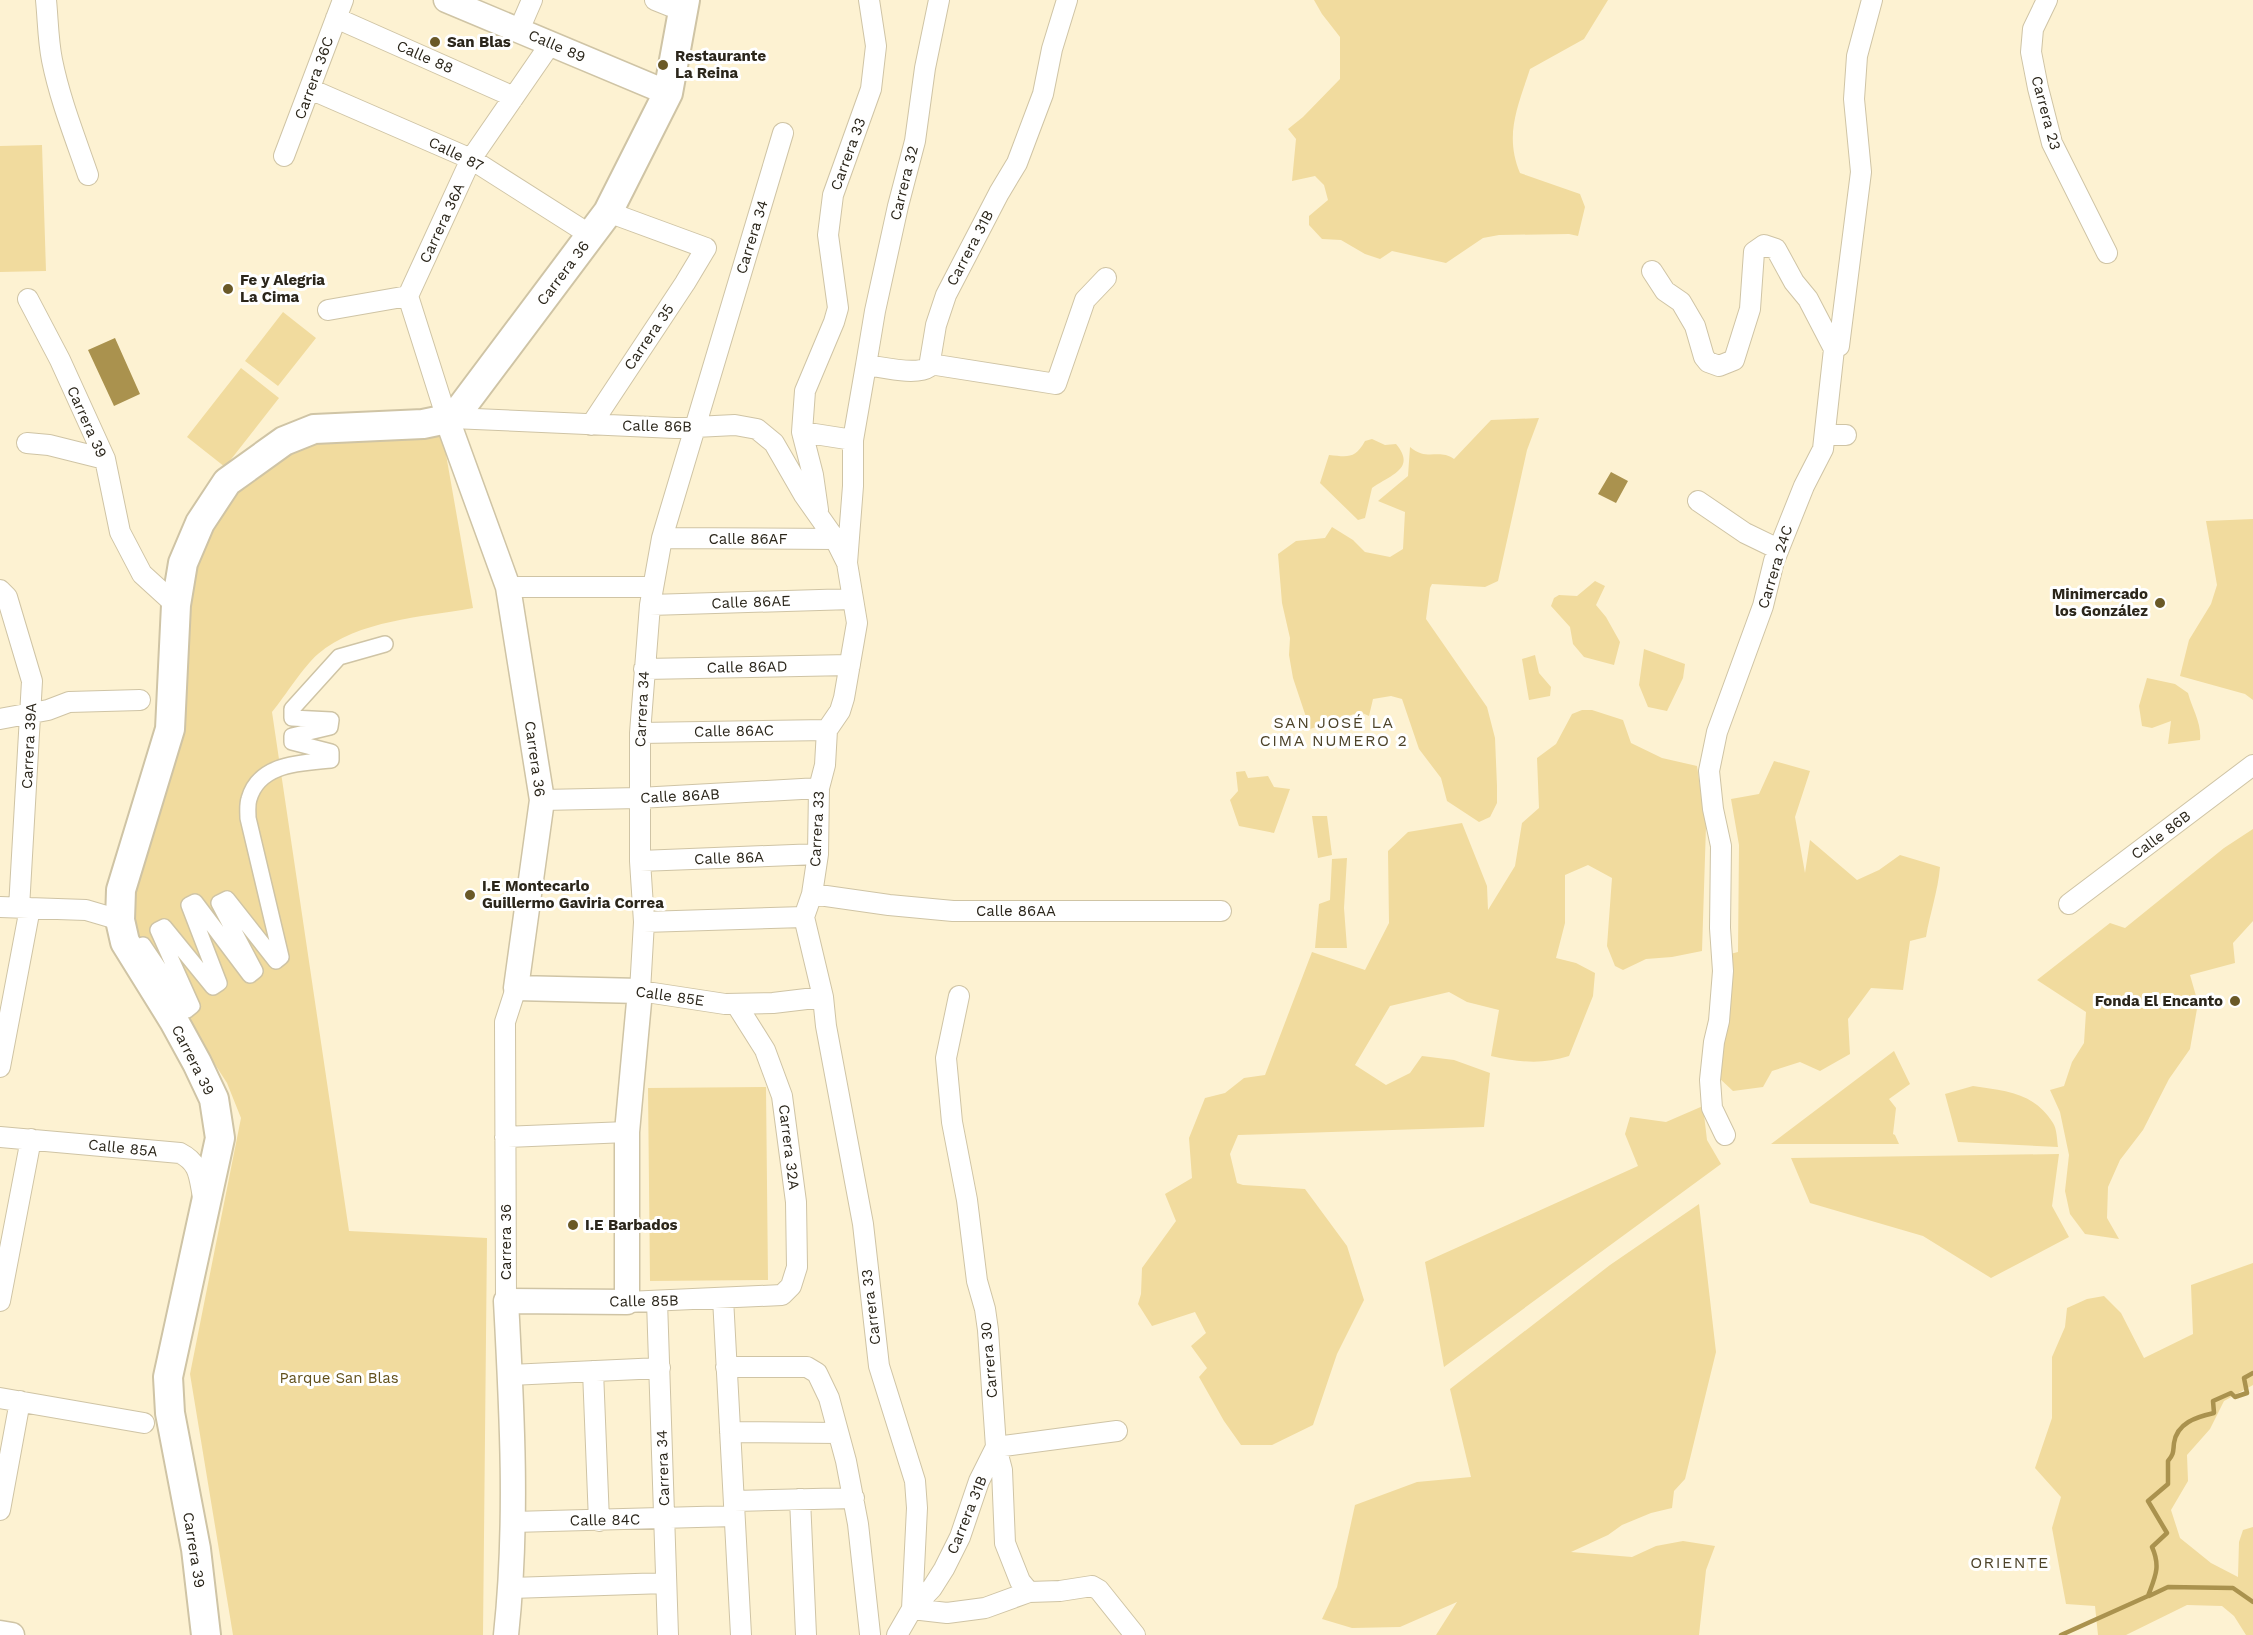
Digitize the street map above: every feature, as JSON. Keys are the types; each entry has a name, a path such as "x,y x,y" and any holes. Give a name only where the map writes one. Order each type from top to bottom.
{"main road":[{"name":"Carrera 36","path":"449,419 592,236 608,212 668,93 670,2"},
{"name":"Calle 86B","path":"227,482 284,441 314,429 423,424 449,419"},
{"name":"Carrera 39","path":"206,1635 196,1549 170,1413 168,1377 220,1138 214,1099 174,1022 125,942 120,920 121,890 170,729 176,605 183,563 200,523 227,482"}],"street":[{"path":"46,0 52,58 57,79 64,107 88,175"},
{"name":"Calle 89","path":"446,0 668,93"},
{"path":"519,30 532,0"},
{"name":"Carrera 33","path":"869,0 876,46 871,89 833,195 828,236 837,308 834,322 805,391 802,432 813,475 818,513 847,563 857,623 840,711 827,730 825,765 819,788 818,854 812,894 804,917 823,997 826,1026 863,1224 879,1366 915,1481 917,1508 912,1609 898,1631"},
{"name":"Carrera 32","path":"866,365 875,311 915,141 925,68 939,0"},
{"name":"Carrera 31B","path":"930,364 936,325 946,295 999,193 1017,164 1043,94 1052,49 1067,0"},
{"name":"Carrera 24C","path":"1725,1135 1712,1108 1711,1091 1714,1042 1719,1022 1723,971 1720,919 1721,846 1713,809 1709,771 1717,732 1763,606 1778,549 1804,486 1823,449 1834,349 1839,346 1861,172 1854,99 1857,56 1872,0"},
{"name":"Carrera 23","path":"2047,0 2032,29 2031,52 2038,88 2052,143 2107,254"},
{"name":"Carrera 36C","path":"284,156 339,9"},
{"name":"Calle 88","path":"339,9 514,97"},
{"name":"Carrera 36A","path":"408,296 471,159 551,43"},
{"name":"Calle 87","path":"310,88 471,159 592,236"},
{"name":"Carrera 34","path":"627,1302 627,1132 644,922 640,861 640,733 652,596 662,538 783,133"},
{"name":"Carrera 35","path":"591,425 706,248 608,212"},
{"path":"1652,271 1665,291 1681,302 1695,326 1704,357 1708,362 1719,366 1734,360 1750,309 1754,252 1764,245 1776,249 1794,282 1808,299 1834,349"},
{"path":"847,563 853,486 853,440 866,365 924,371 930,364 1056,384 1085,300 1106,278"},
{"path":"328,310 408,296 449,419"},
{"name":"Carrera 39","path":"28,299 60,360 105,459 120,532 142,574 176,605"},
{"name":"Calle 86B","path":"449,419 696,428 735,425 757,429 774,442 804,495 818,513"},
{"name":"Carrera 36","path":"449,419 508,586 542,800 516,988 505,1022 506,1301 513,1522 511,1588 506,1635"},
{"path":"802,432 853,440"},
{"path":"1825,435 1846,435"},
{"path":"27,443 49,445 105,459"},
{"path":"1698,501 1745,533 1778,549"},
{"name":"Calle 86AF","path":"662,538 835,539"},
{"path":"508,586 652,596"},
{"name":"Carrera 39A","path":"0,590 8,597 32,681 16,908 0,1067"},
{"name":"Calle 86AE","path":"652,596 852,599"},
{"path":"174,1022 180,1016 135,950 143,945 187,1010 192,1006 158,930 164,927 213,987 219,983 189,905 195,902 250,975 255,971 219,903 226,900 276,961 281,957 248,818 249,799 262,778 281,766 331,760 331,752 292,742 292,736 330,727 331,720 292,718 292,709 339,657 385,644"},
{"name":"Calle 86AD","path":"644,669 850,665"},
{"path":"0,719 48,710 69,702 140,700"},
{"name":"Calle 86AC","path":"640,733 827,730"},
{"name":"Calle 86B","path":"2069,903 2253,765"},
{"name":"Calle 86AB","path":"542,800 639,798 819,788"},
{"name":"Calle 86A","path":"640,861 818,854"},
{"name":"Calle 86AA","path":"812,894 953,911 1221,911"},
{"path":"16,908 86,910 120,920"},
{"path":"644,922 804,917"},
{"name":"Calle 85E","path":"516,988 640,991 736,1004 773,1003 823,997"},
{"name":"Carrera 30","path":"959,996 946,1058 952,1122 967,1200 977,1281 988,1330 996,1448 1002,1470 1005,1543 1020,1581 1029,1592"},
{"name":"Carrera 32A","path":"736,1004 765,1050 782,1096 796,1203 797,1267 791,1286 782,1295"},
{"path":"505,1137 627,1132"},
{"name":"Calle 85A","path":"0,1137 180,1153 191,1159 197,1168 206,1210"},
{"path":"0,1301 31,1138"},
{"name":"Calle 85B","path":"506,1301 627,1302 782,1295"},
{"path":"723,1298 741,1635"},
{"name":"Carrera 34","path":"657,1300 669,1635"},
{"path":"726,1367 807,1367 817,1373 829,1398 854,1498 870,1634"},
{"path":"510,1375 660,1368"},
{"path":"593,1371 599,1521"},
{"path":"0,1398 144,1423"},
{"path":"0,1510 20,1401"},
{"path":"996,1448 1117,1431"},
{"path":"730,1432 838,1433"},
{"name":"Carrera 31B","path":"912,1609 932,1588 944,1569 960,1537 979,1481 996,1448"},
{"name":"Calle 84C","path":"513,1522 664,1518 800,1499 854,1498"},
{"path":"800,1499 806,1635"},
{"path":"511,1588 666,1583"},
{"path":"912,1609 947,1614 985,1608 1029,1592 1060,1592 1092,1586 1099,1590 1135,1635"},
{"path":"0,1633 12,1635"}],"green space":[{"path":"1314,0 1608,0 1584,39 1530,69 1514,121 1513,146 1520,173 1580,194 1585,207 1578,236 1569,234 1499,235 1483,238 1446,263 1392,251 1380,259 1365,254 1341,240 1322,239 1309,225 1309,216 1328,200 1324,185 1315,176 1292,181 1296,139 1288,129 1340,79 1340,37"},
{"path":"42,145 46,271 0,272 0,146"},
{"path":"283,312 316,338 278,386 245,361"},
{"path":"241,368 279,398 225,467 187,437"},
{"path":"1539,418 1527,450 1498,581 1485,587 1432,584 1430,588 1426,619 1487,707 1495,738 1497,803 1490,817 1479,822 1447,801 1441,778 1419,749 1402,699 1391,696 1373,699 1369,716 1360,712 1310,729 1293,678 1289,655 1290,638 1282,603 1278,554 1296,541 1325,538 1332,527 1353,540 1365,552 1390,557 1403,549 1405,512 1378,501 1408,476 1410,447 1422,454 1443,455 1454,459 1491,420"},
{"name":"Parque San Blas","path":"441,426 473,608 371,627 334,643 312,660 272,712 349,1231 487,1238 483,1635 233,1635 190,1374 241,1118 227,1083 133,937 128,891 188,565 231,486 315,434"},
{"path":"1372,439 1385,445 1396,444 1404,460 1399,470 1372,488 1365,518 1358,520 1320,483 1329,455 1354,454 1365,441"},
{"path":"2253,519 2253,700 2245,694 2180,676 2189,640 2211,604 2217,585 2206,521"},
{"path":"1595,581 1605,586 1596,605 1606,617 1620,642 1614,665 1584,657 1573,644 1570,627 1551,606 1554,598 1559,595 1577,596"},
{"path":"1644,649 1685,664 1683,678 1667,711 1648,707 1639,685"},
{"path":"1535,655 1539,673 1551,687 1550,696 1529,700 1522,659"},
{"path":"2147,678 2175,684 2188,693 2198,722 2200,740 2168,744 2171,721 2152,728 2142,726 2139,706"},
{"path":"1582,710 1592,710 1623,720 1631,743 1662,758 1697,766 1706,826 1702,951 1646,959 1623,970 1615,966 1607,946 1612,878 1588,865 1565,875 1565,923 1556,958 1576,963 1595,973 1593,996 1569,1056 1549,1061 1530,1062 1491,1056 1499,1010 1467,1002 1449,992 1390,1006 1355,1065 1386,1085 1410,1073 1422,1056 1454,1060 1490,1073 1484,1127 1238,1135 1230,1154 1237,1183 1305,1189 1347,1246 1364,1300 1337,1354 1313,1425 1272,1445 1241,1445 1224,1421 1199,1377 1207,1368 1191,1346 1206,1333 1195,1312 1152,1326 1138,1304 1141,1294 1142,1268 1176,1221 1165,1194 1192,1178 1189,1138 1205,1098 1225,1093 1244,1078 1265,1075 1312,952 1365,970 1389,923 1388,851 1408,832 1462,823 1487,886 1488,910 1515,866 1522,823 1539,808 1537,758 1556,744 1572,714"},
{"path":"1774,761 1810,771 1795,817 1805,873 1810,840 1857,880 1879,870 1900,855 1940,867 1939,876 1926,937 1910,941 1903,990 1871,988 1848,1019 1850,1054 1820,1071 1800,1062 1772,1071 1763,1087 1733,1091 1718,1077 1730,954 1738,952 1739,845 1731,799 1759,794"},
{"path":"1245,771 1248,778 1268,776 1274,787 1290,789 1274,833 1239,826 1230,800 1238,791 1236,772"},
{"path":"1312,816 1327,816 1332,855 1318,858"},
{"path":"2253,829 2253,921 2233,943 2235,963 2190,975 2198,1003 2190,1049 2169,1079 2143,1130 2120,1160 2108,1187 2107,1218 2119,1239 2085,1234 2070,1214 2065,1191 2069,1155 2060,1112 2050,1090 2064,1086 2072,1062 2084,1043 2086,1012 2037,980 2110,923 2125,928 2224,848"},
{"path":"1347,858 1344,908 1347,948 1315,948 1319,904 1330,900 1332,859"},
{"path":"1894,1051 1910,1084 1889,1099 1896,1108 1893,1134 1899,1144 1771,1144"},
{"path":"1973,1086 2018,1095 2037,1105 2054,1125 2058,1147 1958,1142 1945,1094"},
{"path":"766,1087 768,1280 650,1281 648,1088"},
{"path":"1703,1106 1707,1140 1721,1164 1444,1367 1425,1262 1638,1166 1625,1134 1630,1117 1666,1122"},
{"path":"2059,1154 2052,1206 2069,1237 1991,1278 1923,1236 1810,1203 1791,1158"},
{"path":"1699,1204 1716,1352 1685,1479 1674,1491 1672,1508 1651,1513 1622,1525 1608,1535 1571,1552 1632,1557 1656,1546 1683,1541 1715,1546 1706,1570 1699,1635 1436,1635 1457,1602 1400,1627 1352,1628 1322,1619 1337,1587 1355,1505 1417,1482 1471,1477 1450,1389 1610,1265"},
{"path":"2253,1263 2253,1385 2224,1401 2210,1429 2187,1455 2188,1481 2171,1510 2180,1538 2211,1563 2238,1577 2239,1542 2243,1530 2253,1527 2253,1635 2246,1635 2234,1616 2222,1606 2187,1605 2126,1635 2098,1635 2095,1606 2066,1604 2052,1528 2061,1497 2035,1468 2052,1418 2052,1357 2065,1327 2067,1308 2087,1299 2104,1296 2121,1313 2144,1358 2193,1334 2191,1285"}],"shaded area":[{"path":"115,338 140,394 114,406 88,350"},
{"path":"1611,472 1628,481 1616,503 1598,494"}],"waterway":[{"path":"2061,1635 2148,1596 2157,1566 2152,1547 2167,1533 2148,1501 2168,1484 2168,1461 2173,1453 2176,1436 2188,1422 2214,1413 2213,1401 2231,1393 2235,1397 2247,1393 2244,1378 2253,1373"},
{"path":"2149,1596 2168,1587 2233,1588 2253,1602"}],"place":[{"name":"San Blas","path":"435,42"},
{"name":"Restaurante La Reina","path":"663,65"},
{"name":"Fe y Alegria La Cima","path":"228,289"},
{"name":"Minimercado los González","path":"2160,603"},
{"name":"I.E Montecarlo Guillermo Gaviria Correa","path":"470,895"},
{"name":"Fonda El Encanto","path":"2235,1001"},
{"name":"I.E Barbados","path":"573,1225"}],"district":[{"name":"SAN JOSÉ LA CIMA NUMERO 2","path":"1334,731"},
{"name":"ORIENTE","path":"2010,1562"}]}
